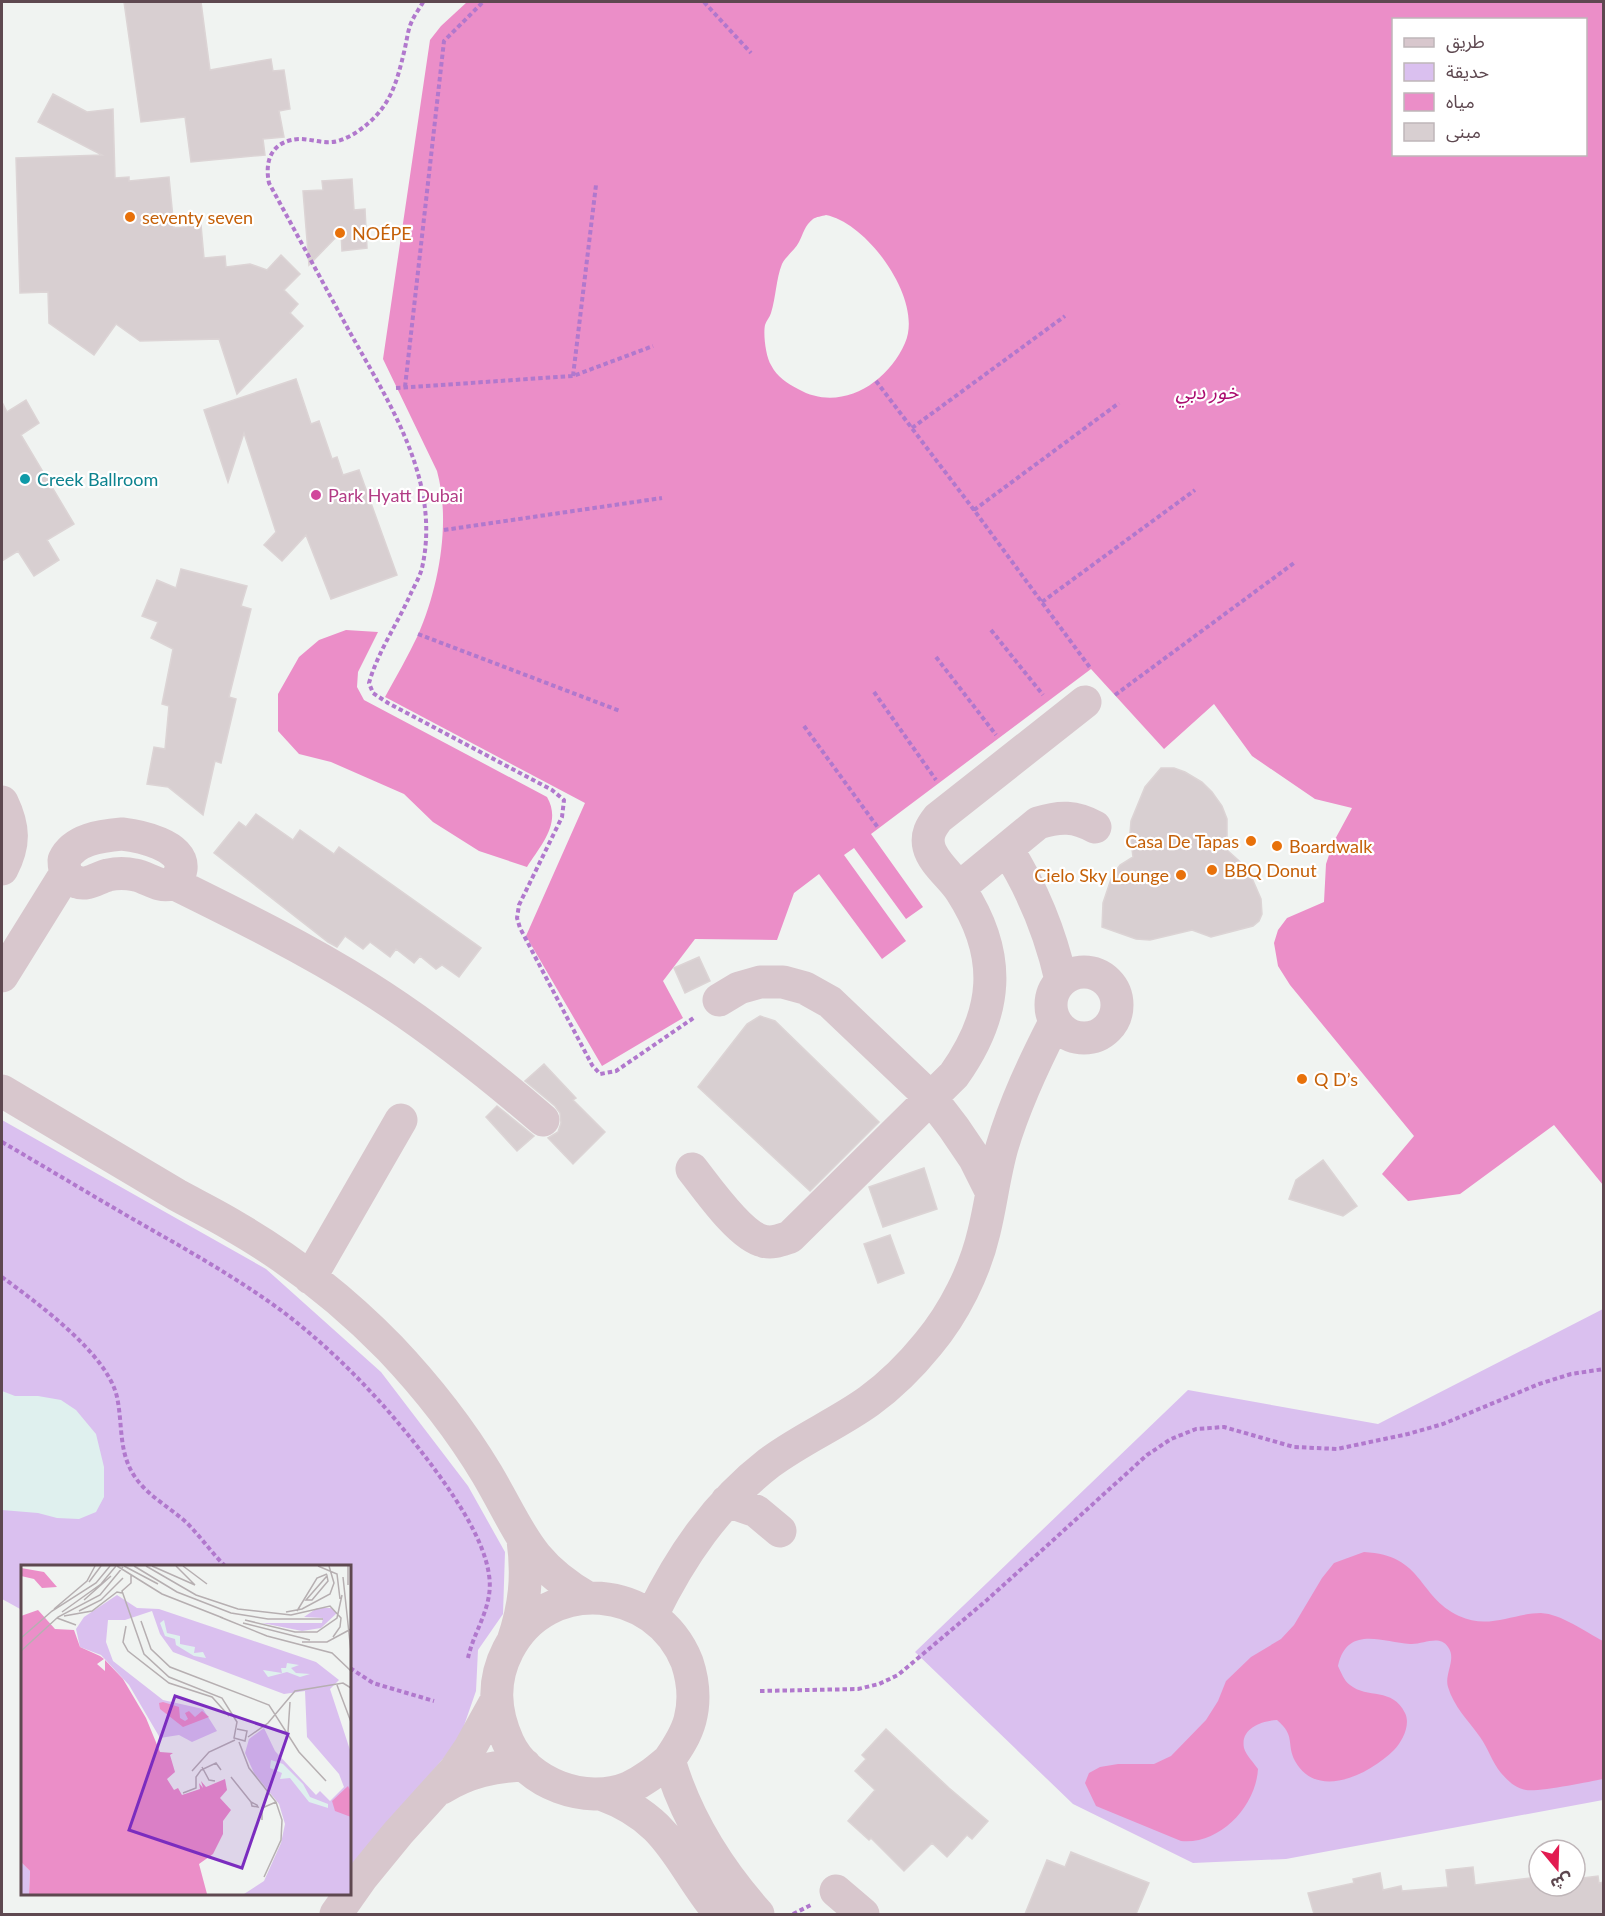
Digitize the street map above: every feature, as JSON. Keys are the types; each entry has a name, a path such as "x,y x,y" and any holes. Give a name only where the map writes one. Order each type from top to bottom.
{"lane":[{"path":"692,1169 751,1237 764,1242 777,1242 801,1229 954,1075 971,1051 983,1025 989,997 990,968 985,940 975,913 929,849 928,838 931,826 938,818 1100,698"},
{"path":"2,802 10,819 12,837 8,856 2,869"},
{"path":"959,888 1038,823 1052,818 1067,817 1082,820 1095,827"},
{"path":"1006,849 1022,873 1039,907 1055,952 1061,980"},
{"path":"2,976 66,873 78,883 87,883 108,875 122,873 137,875 157,884 172,883 303,949 367,987 428,1028 487,1072 543,1120"},
{"path":"1095,973 1113,987 1117,998 1117,1010 1106,1030 1084,1039 1073,1037 1063,1031 1055,1022 1050,1000 1061,980 1071,974 1095,973"},
{"path":"719,1000 738,988 760,982 783,982 805,988 830,1002 931,1098 975,1159 992,1193"},
{"path":"652,1616 670,1578 690,1545 727,1501 769,1463 801,1441 869,1401 901,1374 929,1343 952,1310 971,1272 984,1233 1002,1149 1016,1105 1055,1022"},
{"path":"2,1091 275,1251 351,1312 390,1348 457,1429 486,1473 522,1540 551,1574 588,1598"},
{"path":"310,1278 401,1120"},
{"path":"727,1501 756,1511 780,1531"},
{"path":"512,1641 527,1624 545,1611 565,1602 588,1598 610,1598 632,1605 652,1616 669,1631 682,1650 690,1672 693,1695 690,1718 682,1740 669,1760 650,1777 626,1789 601,1794 580,1793 541,1778 525,1765 510,1747 500,1725 496,1701 497,1680 521,1617 526,1592 526,1566 522,1540"},
{"path":"351,1893 470,1748 496,1701"},
{"path":"669,1760 685,1807 696,1828 758,1914"},
{"path":"437,1790 479,1771 502,1766 525,1765"},
{"path":"601,1794 623,1802 642,1814 659,1829 675,1847 720,1914"},
{"path":"836,1891 863,1914"},
{"path":"336,1914 349,1895"}],"path":[{"path":"423,2 411,22 396,85 386,105 372,121 354,134 333,143 301,139 288,141 277,147 269,158 267,171 270,183 391,407 412,454 422,490 426,529 422,569 373,667 369,683 374,693 388,703 552,790 564,800 562,817 519,905 517,918 520,928 592,1065 600,1074 615,1071 719,1000"},
{"path":"405,387 444,41 483,2"},
{"path":"704,2 751,53"},
{"path":"573,376 596,185"},
{"path":"912,428 1065,316"},
{"path":"396,388 573,376 653,346"},
{"path":"876,381 1091,669"},
{"path":"974,510 1119,403"},
{"path":"1042,602 1195,490"},
{"path":"444,530 662,498"},
{"path":"1100,698 1294,563"},
{"path":"992,630 1048,702"},
{"path":"418,634 620,711"},
{"path":"936,657 999,738"},
{"path":"874,692 939,784"},
{"path":"804,726 879,829"},
{"path":"2,1142 232,1276 283,1312 330,1351 373,1394 413,1440 450,1489 477,1537 486,1560 490,1577 490,1595 468,1660"},
{"path":"2,1277 56,1320 101,1365 116,1395 122,1446 135,1478 146,1490 188,1524 224,1565"},
{"path":"760,1691 858,1689 879,1684 898,1675 996,1592 1148,1455 1171,1439 1196,1429 1224,1427 1294,1448 1337,1449 1443,1424 1539,1384 1571,1374 1604,1369"},
{"path":"351,1669 373,1683 434,1701"}],"green space":[{"path":"2,1120 266,1269 381,1372 468,1486 505,1552 503,1614 478,1650 476,1691 459,1740 351,1867 351,1565 21,1565 21,1609 2,1599"},
{"path":"1603,1309 1603,1800 1286,1859 1193,1863 1073,1804 915,1652 1188,1390 1378,1424"}],"sand":[{"path":"2,1391 15,1396 38,1396 61,1400 76,1410 96,1434 104,1467 104,1497 96,1512 79,1519 2,1510"}],"water":[{"name":"خور دبي","path":"467,2 1603,2 1603,1185 1554,1125 1460,1194 1408,1201 1382,1174 1414,1136 1290,985 1278,966 1274,943 1278,930 1287,918 1324,902 1326,864 1333,843 1352,808 1315,799 1252,756 1214,704 1164,749 1091,669 871,834 923,907 906,919 854,848 844,855 906,941 882,959 819,874 794,893 777,940 695,939 663,981 683,1018 602,1066 526,936 585,803 385,697 418,635 425,616 437,575 443,533 443,511 437,471 383,359 430,40 441,26","holes":["826,215 842,221 859,232 888,266 907,306 909,326 905,343 887,371 861,390 846,396 830,398 814,396 798,389 779,376 769,361 764,334 782,264 797,245 810,221"]},
{"path":"346,630 378,632 358,672 357,687 364,700 547,797 551,807 551,825 548,834 527,867 479,851 433,822 404,794 331,762 299,754 278,731 278,694 299,657 319,640"},
{"path":"1364,1552 1398,1560 1409,1568 1445,1608 1459,1616 1470,1620 1491,1621 1531,1614 1549,1614 1603,1641 1603,1779 1541,1790 1526,1790 1515,1786 1498,1769 1483,1741 1454,1701 1447,1682 1451,1656 1444,1643 1435,1641 1410,1644 1367,1639 1357,1640 1343,1653 1338,1666 1344,1679 1364,1692 1387,1696 1394,1700 1400,1705 1407,1718 1405,1733 1397,1747 1372,1767 1344,1780 1316,1780 1305,1773 1295,1761 1287,1731 1277,1720 1259,1724 1245,1735 1245,1751 1258,1769 1256,1783 1243,1809 1222,1830 1209,1837 1195,1841 1181,1841 1096,1806 1085,1783 1089,1773 1100,1767 1118,1764 1154,1764 1171,1756 1206,1720 1218,1701 1226,1681 1251,1657 1281,1639 1294,1625 1322,1578 1334,1563"}],"building":[{"path":"124,2 201,2 210,70 271,59 273,71 284,70 290,109 279,111 284,137 263,139 265,155 191,162 185,117 141,122"},
{"path":"53,94 87,112 113,109 115,178 129,177 129,181 169,177 174,228 201,225 204,258 225,256 226,267 250,264 267,270 281,255 300,274 284,290 298,304 290,313 303,326 237,394 219,339 140,341 116,324 94,355 49,323 48,292 20,293 16,158 102,155 38,122"},
{"name":"NOÉPE","path":"352,179 354,210 365,209 367,248 342,251 341,232 309,265 303,191 323,190 322,181"},
{"path":"296,379 311,424 319,421 332,459 337,457 343,475 359,470 397,575 331,599 306,535 282,561 264,545 276,532 244,433 228,482 204,410"},
{"name":"Creek Ballroom","path":"26,400 39,423 21,435 74,524 47,540 59,560 34,576 18,551 2,561 2,402 7,412"},
{"path":"181,569 247,586 241,606 251,609 229,697 236,699 221,763 215,761 203,815 168,787 147,784 154,747 165,749 169,706 162,704 173,649 151,638 158,622 142,616 157,580 176,588"},
{"path":"1161,768 1174,768 1202,782 1222,806 1227,819 1227,850 1248,869 1261,899 1262,914 1253,926 1211,937 1192,930 1150,940 1136,939 1102,927 1103,903 1112,876 1120,865 1133,857 1131,821 1145,787"},
{"path":"256,814 293,840 300,830 334,854 339,847 481,948 459,977 442,965 436,969 420,956 414,963 396,949 390,957 370,942 363,949 345,936 337,947 328,942 214,853 239,822 246,827"},
{"path":"699,957 710,981 685,993 674,968"},
{"path":"760,1016 775,1021 879,1122 810,1191 698,1087 747,1024"},
{"path":"544,1064 576,1098 573,1100 605,1132 573,1164 548,1138 558,1132 561,1123 560,1113 525,1081"},
{"path":"497,1106 534,1136 517,1151 486,1117"},
{"path":"1323,1160 1357,1206 1343,1216 1289,1199 1296,1180"},
{"path":"924,1168 937,1209 883,1227 869,1187"},
{"path":"890,1235 904,1273 878,1283 864,1244"},
{"path":"886,1729 988,1821 972,1839 967,1835 947,1857 932,1843 904,1871 871,1838 869,1840 848,1821 875,1790 855,1771 866,1759 862,1755"},
{"path":"1071,1852 1149,1883 1136,1914 1025,1914 1047,1860 1065,1867"},
{"path":"1473,1867 1475,1885 1527,1878 1527,1898 1587,1898 1587,1877 1598,1876 1599,1883 1604,1882 1604,1914 1314,1914 1308,1893 1354,1883 1353,1879 1380,1873 1383,1890 1401,1886 1402,1891 1448,1887 1446,1870"}],"place":[{"name":"seventy seven","path":"130,217"},
{"name":"NOÉPE","path":"340,233"},
{"name":"Creek Ballroom","path":"25,479"},
{"name":"Park Hyatt Dubai","path":"316,495"},
{"name":"Casa De Tapas","path":"1251,841"},
{"name":"Boardwalk","path":"1277,846"},
{"name":"BBQ Donut","path":"1212,870"},
{"name":"Cielo Sky Lounge","path":"1181,875"},
{"name":"Q D’s","path":"1302,1079"}]}
